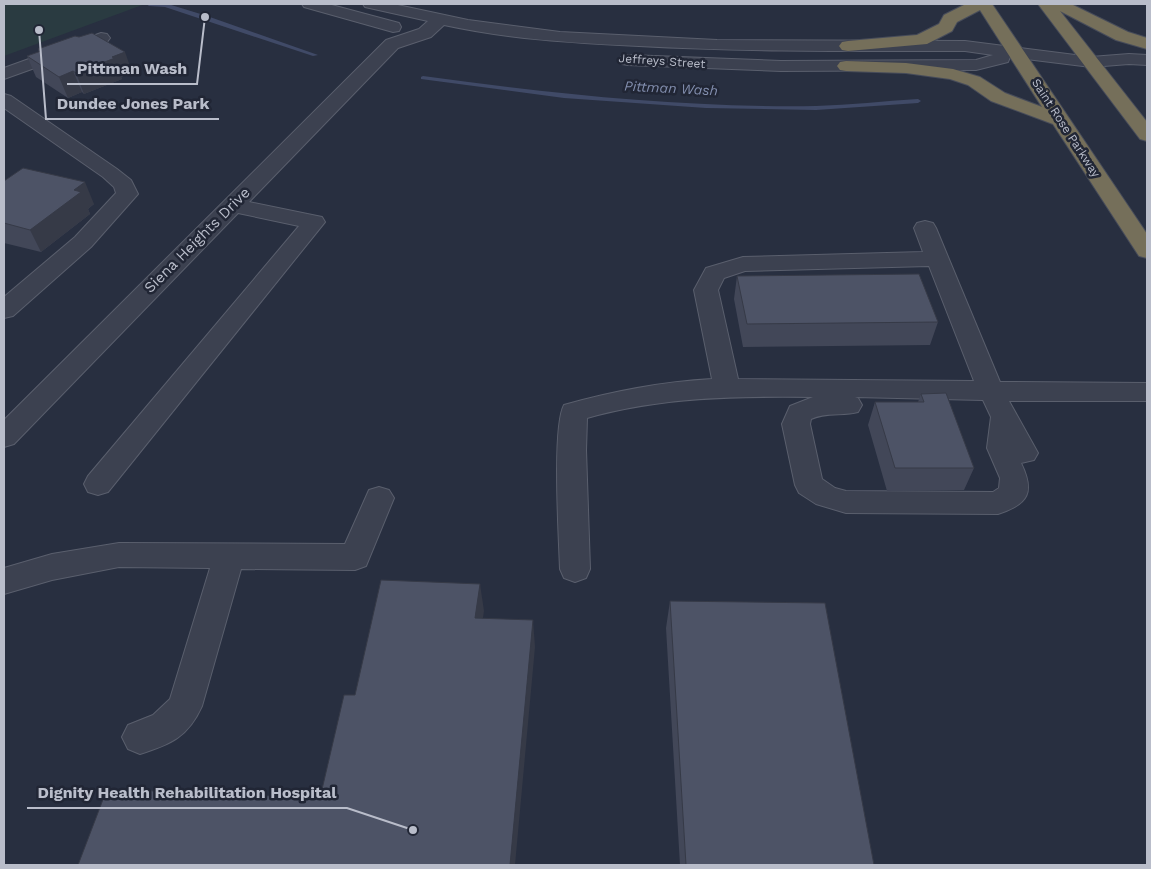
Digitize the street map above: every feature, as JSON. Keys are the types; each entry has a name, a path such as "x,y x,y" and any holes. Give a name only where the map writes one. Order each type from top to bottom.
{"highway":[{"path":"848,46 921,40 946,28 950,19 978,4"},
{"name":"Saint Rose Parkway","path":"984,4 1147,251"},
{"path":"1046,4 1147,135"},
{"path":"1058,4 1122,36 1147,44"},
{"path":"846,66 906,68 953,74 974,81 998,97 1061,120"}],"street":[{"path":"310,4 390,35"},
{"name":"Jeffreys Street","path":"371,4 439,20 527,34 639,42 965,46 1091,62 1129,59 1147,60"},
{"name":"Siena Heights Drive","path":"4,437 232,205 390,35 404,12"},
{"name":"Siena Heights Drive","path":"390,35 425,33 439,20"},
{"path":"425,33 577,55"},
{"path":"4,74 101,38"},
{"name":"Jeffreys Street","path":"614,58 711,64 976,65 1017,54"},
{"path":"4,100 110,172 124,184 127,194 83,242 4,310"},
{"path":"98,484 314,222 232,205"},
{"path":"925,228 998,404 1024,453"},
{"path":"727,388 706,290 714,273 743,264 938,259"},
{"path":"575,569 572,450 574,412 622,399 692,389 727,388 998,404"},
{"path":"998,404 1001,448 1014,478 1013,494 998,503 846,502 826,496 809,485 796,424 800,413 817,405 998,404 1147,392"},
{"path":"4,581 52,567 119,555 355,556 378,498"},
{"path":"140,737 163,730 174,722 185,706 228,556"}],"shaded area":[{"path":"4,4 145,4 4,56"}],"building":[{"path":"92,33 125,52 112,57 115,58 76,73 73,71 59,77 27,56 41,51 38,49 75,36 79,37"},
{"path":"23,168 85,182 74,190 81,192 30,230 4,223 4,181"},
{"path":"919,274 938,322 747,324 737,276"},
{"path":"946,393 974,468 895,468 875,402 924,402 921,394"},
{"path":"381,580 480,584 475,618 533,620 510,865 78,865 107,789 320,798 344,695 355,695"},
{"path":"670,601 825,603 874,865 686,865"}],"waterway":[{"name":"Pittman Wash","path":"149,4 166,5 315,55"},
{"name":"Pittman Wash","path":"423,78 564,96 706,106 816,108 918,101"}],"place":[{"name":"Pittman Wash","path":"205,17"},
{"name":"Dundee Jones Park","path":"39,30"},
{"name":"Dignity Health Rehabilitation Hospital","path":"413,830"}]}
